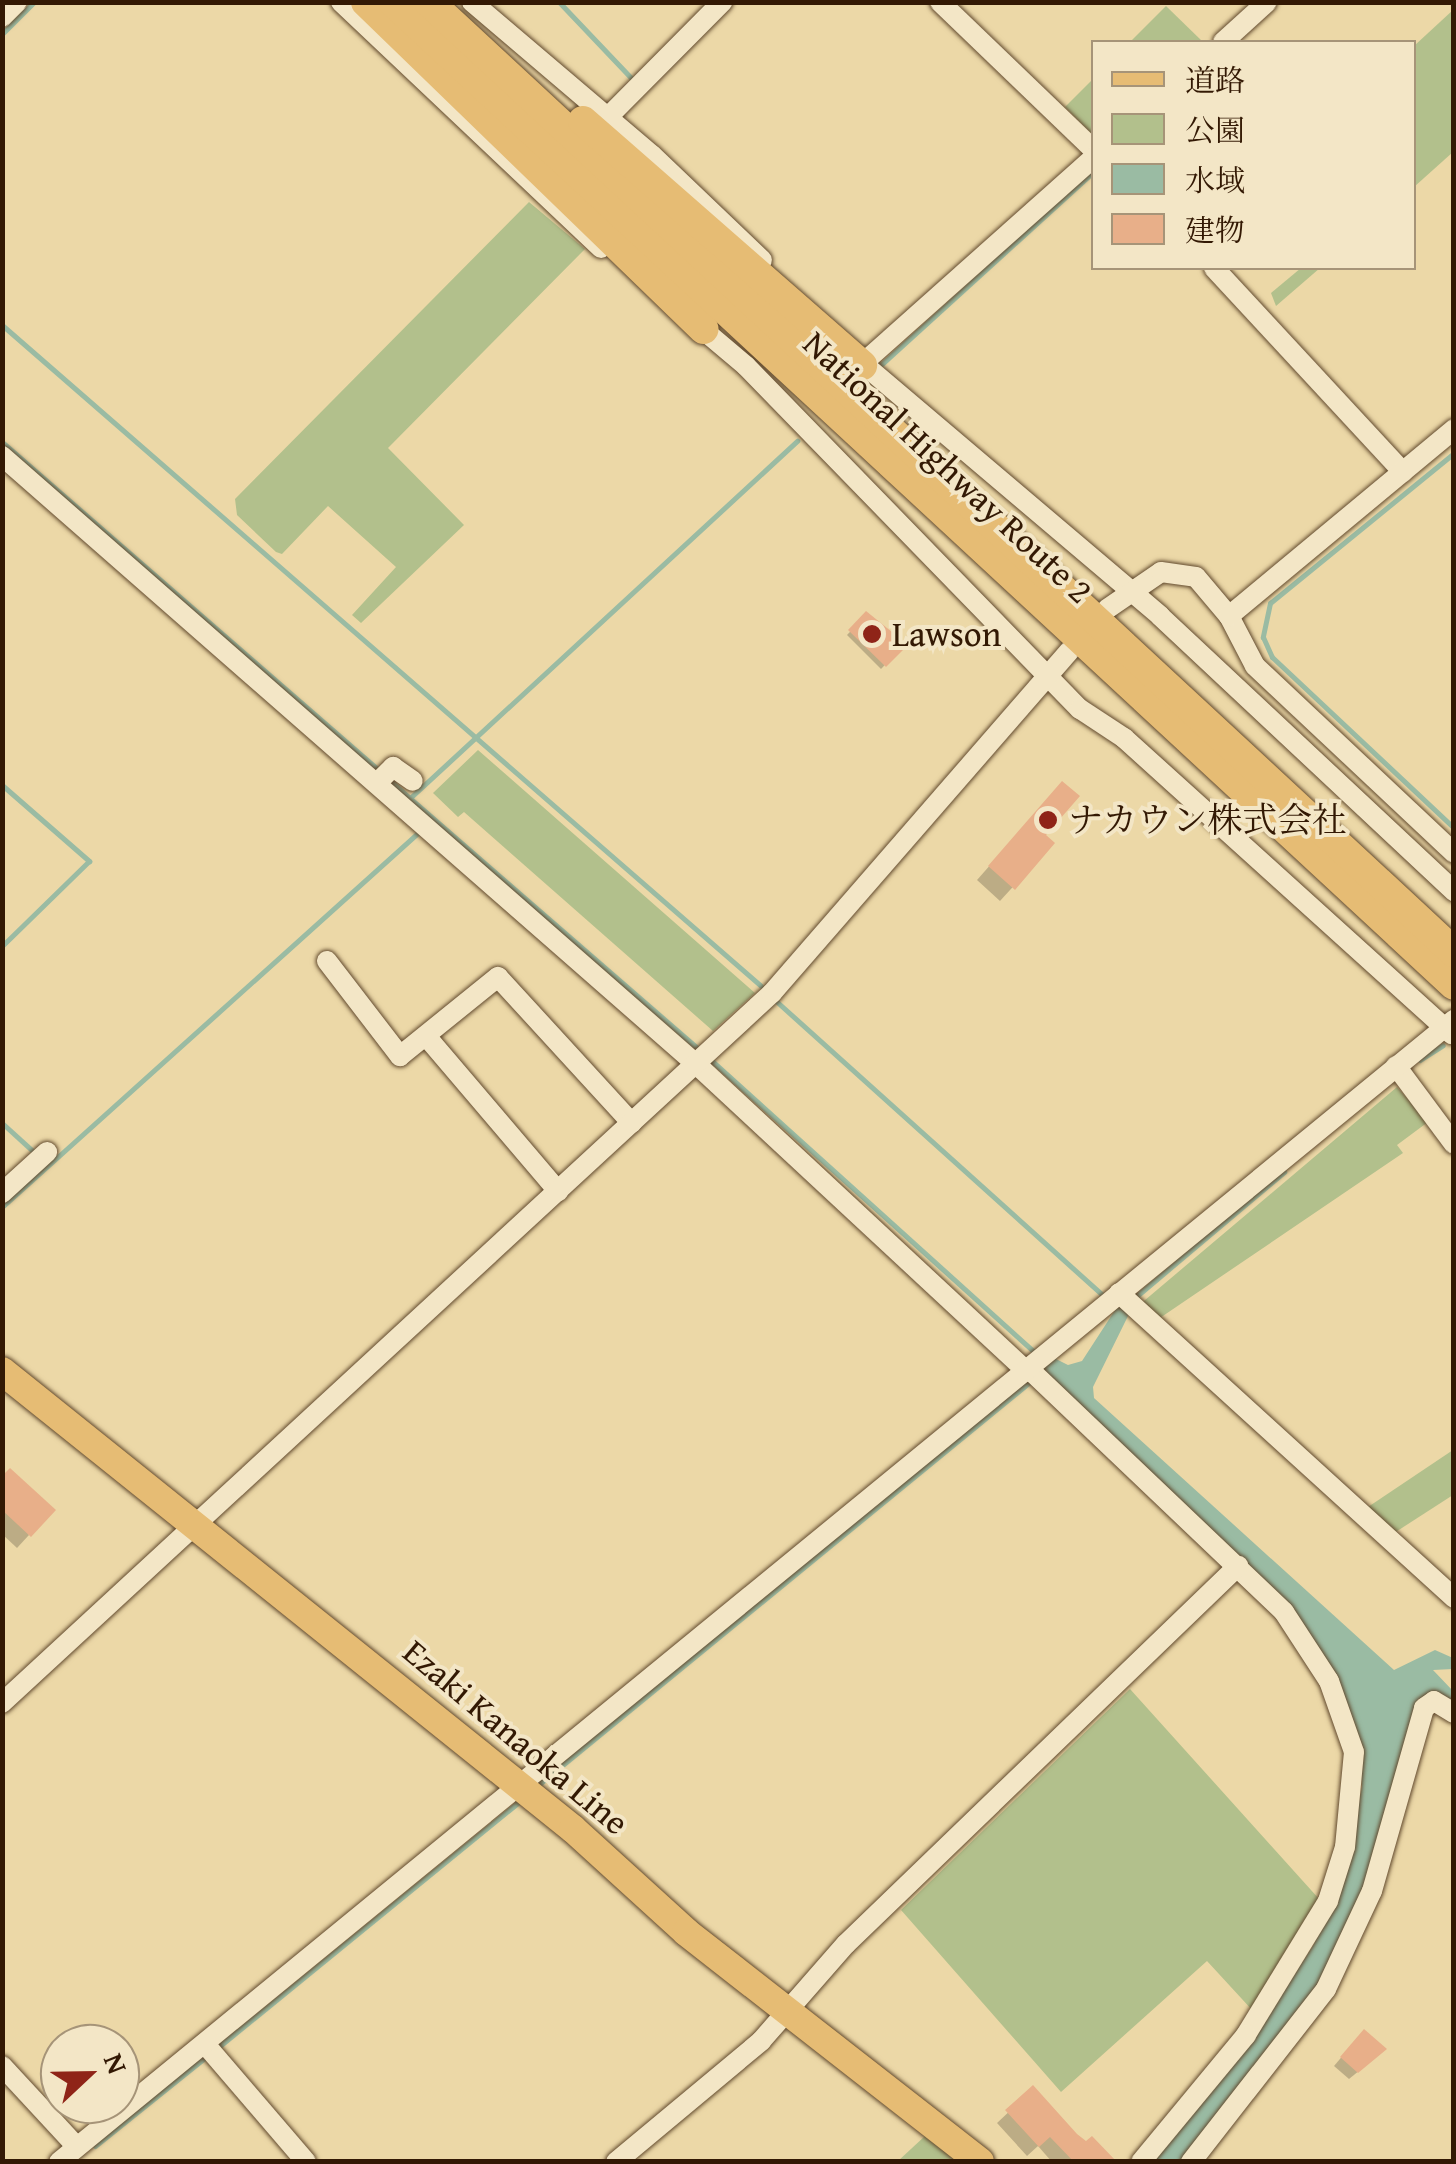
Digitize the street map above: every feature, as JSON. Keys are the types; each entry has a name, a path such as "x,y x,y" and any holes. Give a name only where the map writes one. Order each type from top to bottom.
{"highway":[{"path":"366,2 702,329"},
{"name":"National Highway Route 2","path":"393,2 1454,985"},
{"name":"National Highway Route 2","path":"428,2 1454,952"},
{"path":"437,2 614,146 856,370"}],"main road":[{"name":"Ezaki Kanaoka Line","path":"2,1372 198,1525 522,1794 573,1829 786,2011 980,2162"}],"street":[{"path":"2,17 17,2"},
{"path":"59,2162 210,2050 1035,1369 1126,1300 1450,1028 1046,674 806,416 570,223 340,2"},
{"path":"472,2 738,235 856,370 1127,591 1454,891"},
{"path":"606,118 722,2"},
{"path":"940,2 1091,150"},
{"path":"1224,40 1267,2"},
{"path":"856,370 1091,156"},
{"path":"1216,270 1403,472"},
{"path":"1229,616 1454,429"},
{"path":"2,456 382,777 425,828 697,1062 1035,1369 1284,1612 1330,1681 1354,1752 1354,1796 1333,1890 1304,1946 1246,2035 1141,2162"},
{"path":"1107,609 1127,591 1177,570 1196,576 1229,616 1255,666 1454,853"},
{"path":"2,1704 772,992 1069,651"},
{"path":"382,777 413,781"},
{"path":"326,961 400,1056 498,978 632,1123"},
{"path":"426,1036 558,1191"},
{"path":"1400,1071 1454,1144"},
{"path":"2,1193 47,1152"},
{"path":"1126,1300 1454,1598"},
{"path":"616,2162 761,2041 846,1944 1238,1566"},
{"path":"1191,2162 1326,1988 1372,1890 1424,1708 1434,1701 1454,1714"},
{"path":"210,2050 306,2162"},
{"path":"2,2066 77,2147"}],"green space":[{"path":"1166,6 1201,40 1132,40"},
{"path":"1453,10 1453,152 1416,185 1416,44"},
{"path":"1091,81 1091,133 1065,107"},
{"path":"529,202 585,249 388,448 464,525 361,623 352,615 396,567 328,506 282,554 276,552 237,515 235,499"},
{"path":"1299,270 1318,270 1276,306 1271,293"},
{"path":"478,750 755,993 713,1031 464,812 458,817 433,793"},
{"path":"1397,1087 1428,1122 1397,1145 1403,1153 1154,1322 1138,1306"},
{"path":"1453,1450 1453,1495 1391,1535 1365,1509"},
{"path":"1130,1689 1320,1900 1253,2011 1207,1961 1061,2092 901,1910"},
{"path":"925,2136 957,2161 898,2161"}],"water":[{"path":"1119,1304 1129,1314 1093,1387 1094,1398 1394,1670 1435,1650 1453,1658 1453,1669 1433,1670 1453,1691 1453,1705 1439,1694 1396,1776 1366,1884 1323,1982 1184,2161 1148,2161 1264,2020 1313,1946 1341,1886 1362,1787 1360,1763 1307,1636 1038,1372 1054,1358 1068,1365 1082,1361"}],"building":[{"path":"866,611 908,645 886,667 848,630"},
{"path":"1062,781 1080,796 1046,835 1055,843 1015,890 988,866"},
{"path":"10,1468 56,1510 31,1537 2,1510 2,1476"},
{"path":"1364,2029 1387,2049 1358,2073 1340,2057"},
{"path":"1033,2085 1077,2134 1086,2141 1092,2136 1117,2162 1074,2162 1050,2137 1039,2147 1005,2110"}],"waterway":[{"path":"2,34 34,2"},
{"path":"559,2 634,81"},
{"path":"882,364 1091,174"},
{"path":"2,325 761,986"},
{"path":"410,798 797,441"},
{"path":"2,442 381,772"},
{"path":"1454,453 1270,603 1263,637 1272,657 1454,828"},
{"path":"389,780 701,1051"},
{"path":"2,785 89,861 2,946"},
{"path":"2,1207 420,831"},
{"path":"776,1001 1103,1295"},
{"path":"1420,1060 1443,1045"},
{"path":"710,1059 1035,1353"},
{"path":"2,1123 37,1155"},
{"path":"1132,1300 1284,1172"},
{"path":"537,1786 1031,1381"},
{"path":"216,2049 521,1800"},
{"path":"95,2146 207,2056"}],"place":[{"name":"Lawson","path":"872,634"},
{"name":"ナカウン株式会社","path":"1048,820"}]}
